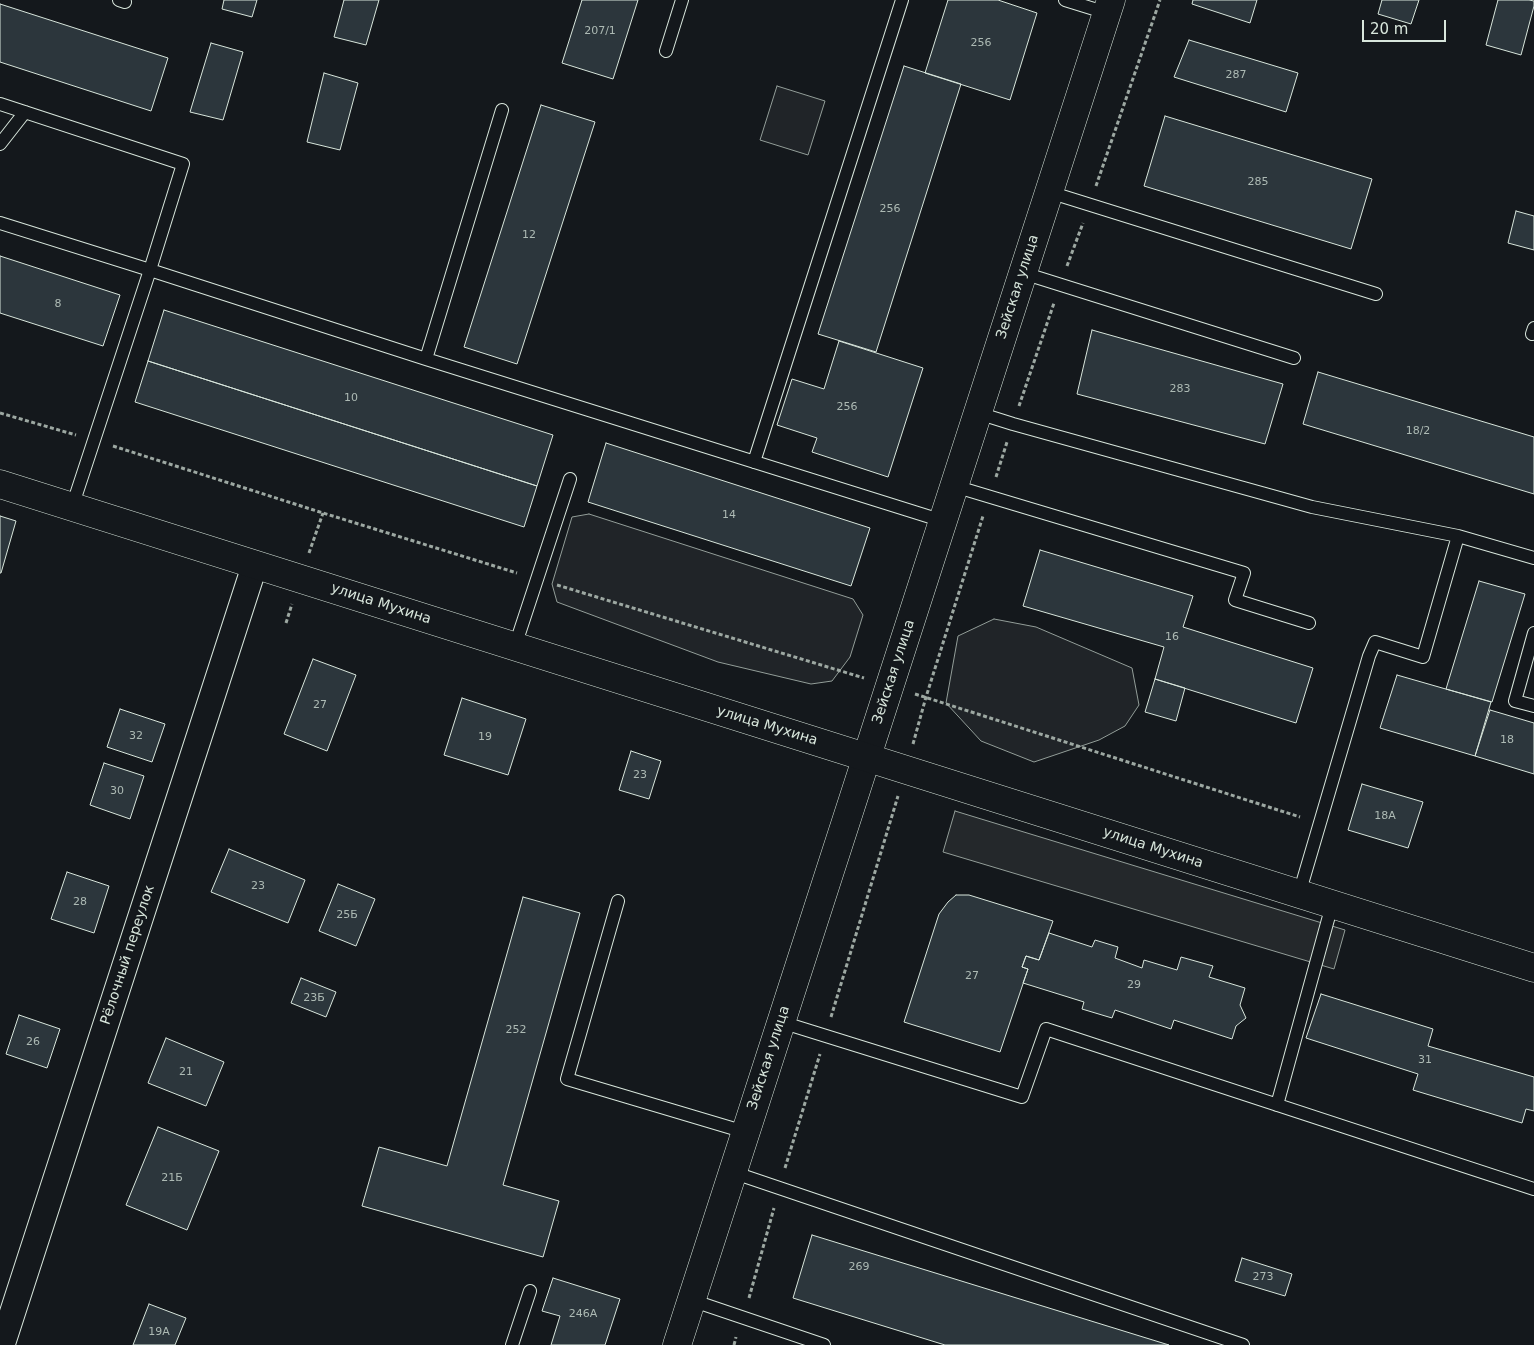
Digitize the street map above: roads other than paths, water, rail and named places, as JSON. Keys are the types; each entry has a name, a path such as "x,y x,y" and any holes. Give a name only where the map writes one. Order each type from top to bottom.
{"main road":[{"name":"Зейская улица","path":"677,1345 1109,6"},
{"name":"улица Мухина","path":"0,484 1534,968"}],"street":[{"name":"Рёлочный переулок","path":"2,1345 255,564"}],"lane":[{"path":"666,50 682,0"},
{"path":"754,462 902,0"},
{"path":"1065,0 1109,6"},
{"path":"0,104 183,164 72,507"},
{"path":"426,359 502,110"},
{"path":"0,144 25,112"},
{"path":"1049,192 1376,294"},
{"path":"0,223 943,521"},
{"path":"1023,273 1294,358"},
{"path":"978,413 1312,507 1458,536 1534,558"},
{"path":"515,646 570,479"},
{"path":"954,486 1244,573 1235,600 1308,623"},
{"path":"1299,894 1369,656 1375,642 1423,657 1458,536"},
{"path":"1534,633 1515,701 1534,706"},
{"path":"618,901 567,1079 745,1132"},
{"path":"1277,1105 1332,904"},
{"path":"781,1022 1022,1097 1046,1029 1534,1189"},
{"path":"732,1172 1243,1345"},
{"path":"512,1345 530,1291"},
{"path":"691,1300 824,1345"}]}
